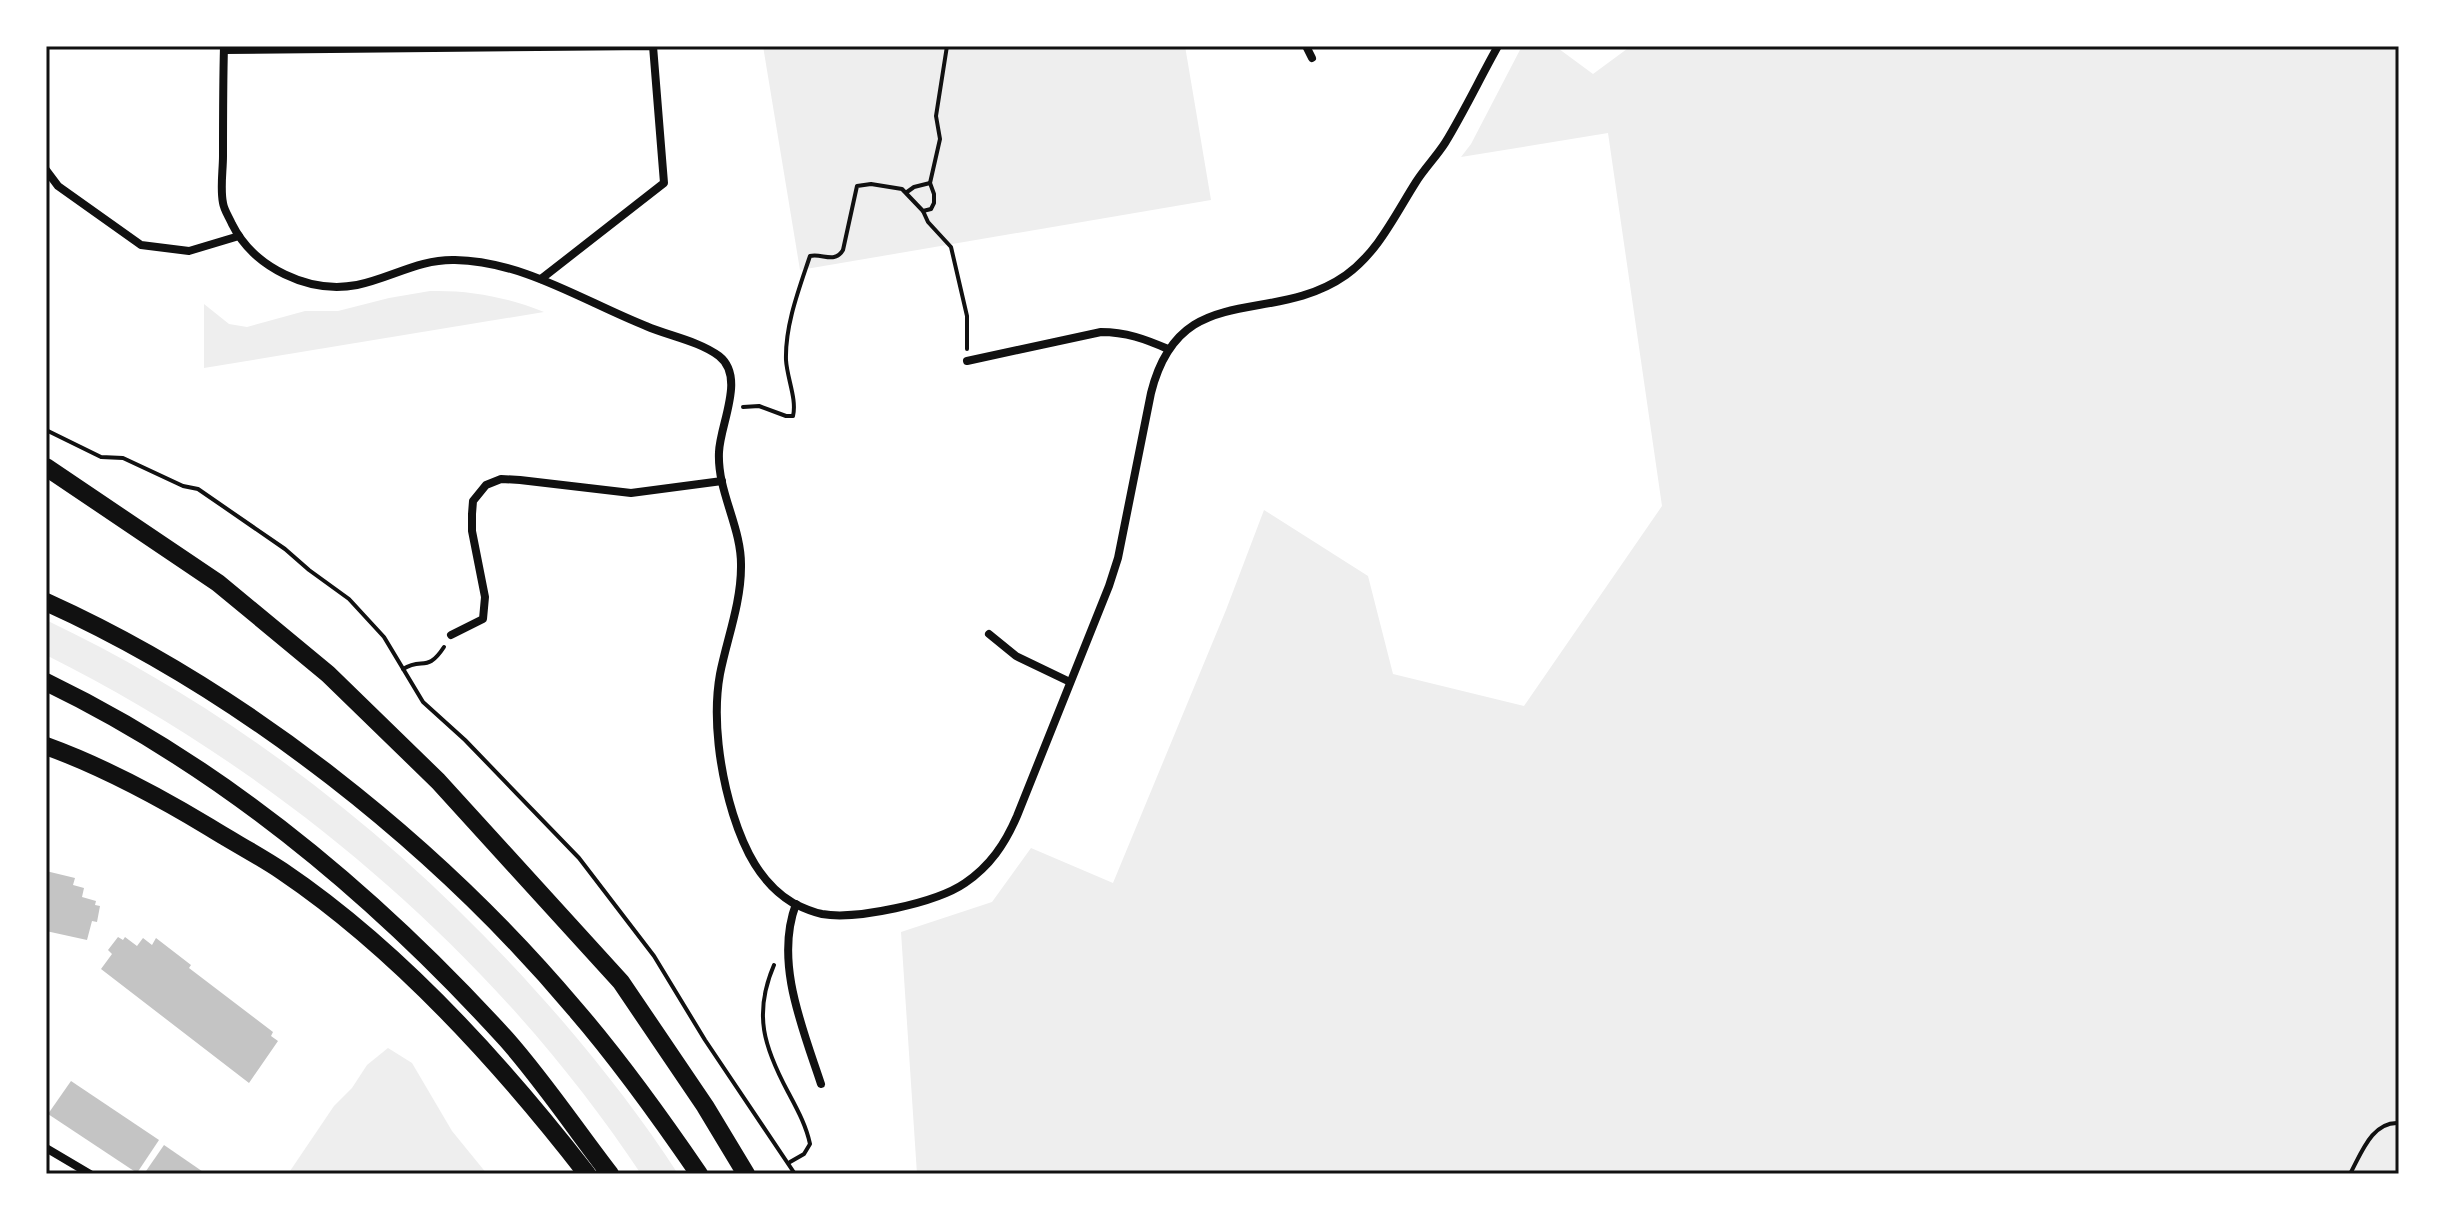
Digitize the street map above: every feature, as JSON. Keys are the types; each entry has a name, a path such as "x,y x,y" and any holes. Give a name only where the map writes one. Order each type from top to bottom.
{"highway":[{"path":"46,467 218,583 328,674 438,781 621,982 705,1106 746,1174"},
{"path":"46,602 140,651 220,699 308,759 380,816 450,878 575,1008 635,1083 699,1174"},
{"path":"46,682 121,722 189,764 291,837 366,899 434,962 509,1043 610,1174"},
{"path":"46,746 144,788 282,871 342,917 481,1047 587,1174"}],"street":[{"path":"541,279 664,183 653,46 224,48 223,205 239,236 261,261 292,278 326,286 357,285 420,263 457,260 541,279 622,317 707,348 722,358 729,370 731,383 719,439 722,481 739,540 742,568 719,679 719,734 724,773 745,847 762,877 796,904 819,914 844,916 940,897 981,871 999,852 1010,833 1109,586 1118,558 1151,393 1157,369 1168,349 1185,330 1209,316 1299,298 1328,287 1348,273 1382,237 1417,180 1443,146 1498,46"},
{"path":"1306,46 1312,58"},
{"path":"46,170 58,186 141,245 189,251 239,236"},
{"path":"967,361 1101,332 1132,335 1168,349"},
{"path":"451,635 483,619 485,597 472,531 472,514 473,501 486,485 501,479 520,480 631,493 722,481"},
{"path":"989,634 1016,656 1070,682"},
{"path":"796,904 790,919 789,956 795,1002 821,1084"},
{"path":"46,1148 90,1174"}],"path":[{"path":"728,403 744,408 759,406 793,416 786,356 797,295 810,256 840,256 857,186 886,185 907,192 918,209 931,209 934,203 930,183 940,139 936,116 947,46"},
{"path":"907,192 930,183"},
{"path":"923,211 928,222 951,247 967,316 967,361"},
{"path":"46,430 101,457 123,458 183,486 198,489 285,549 349,599 384,637 423,702 552,828 630,922 739,1093 795,1174"},
{"path":"403,669 412,664 432,662 451,635"},
{"path":"789,956 773,965 761,1023 767,1045 808,1135 809,1150 789,1162"},
{"path":"2350,1174 2374,1132 2391,1122 2399,1123"}],"shaded area":[{"path":"763,46 1185,46 1211,200 800,270"},
{"path":"1522,46 1555,46 1593,74 1631,46 2399,46 2399,1174 917,1174 901,932 992,902 1031,848 1113,883 1264,510 1368,576 1393,674 1524,706 1662,506 1608,133 1461,157 1471,144"},
{"path":"430,291 488,296 544,312 204,368 204,304 229,324 247,327 305,311 338,311"},
{"path":"46,620 120,658 260,745 390,847 510,962 565,1024 624,1097 678,1174 641,1174 583,1093 520,1017 451,944 377,876 299,813 218,755 133,702 46,655"},
{"path":"388,1048 412,1063 452,1131 487,1174 288,1174 334,1106 352,1088 367,1065"}],"building":[{"path":"46,871 75,878 73,885 84,888 82,897 96,901 95,905 100,906 97,922 92,921 87,940 46,931"},
{"path":"118,937 123,940 125,937 137,946 143,938 152,945 156,938 191,965 189,968 273,1032 271,1036 278,1041 249,1083 101,969 112,954 108,950"},
{"path":"71,1081 159,1140 137,1173 48,1114"},
{"path":"164,1145 196,1167 206,1174 144,1174"}]}
